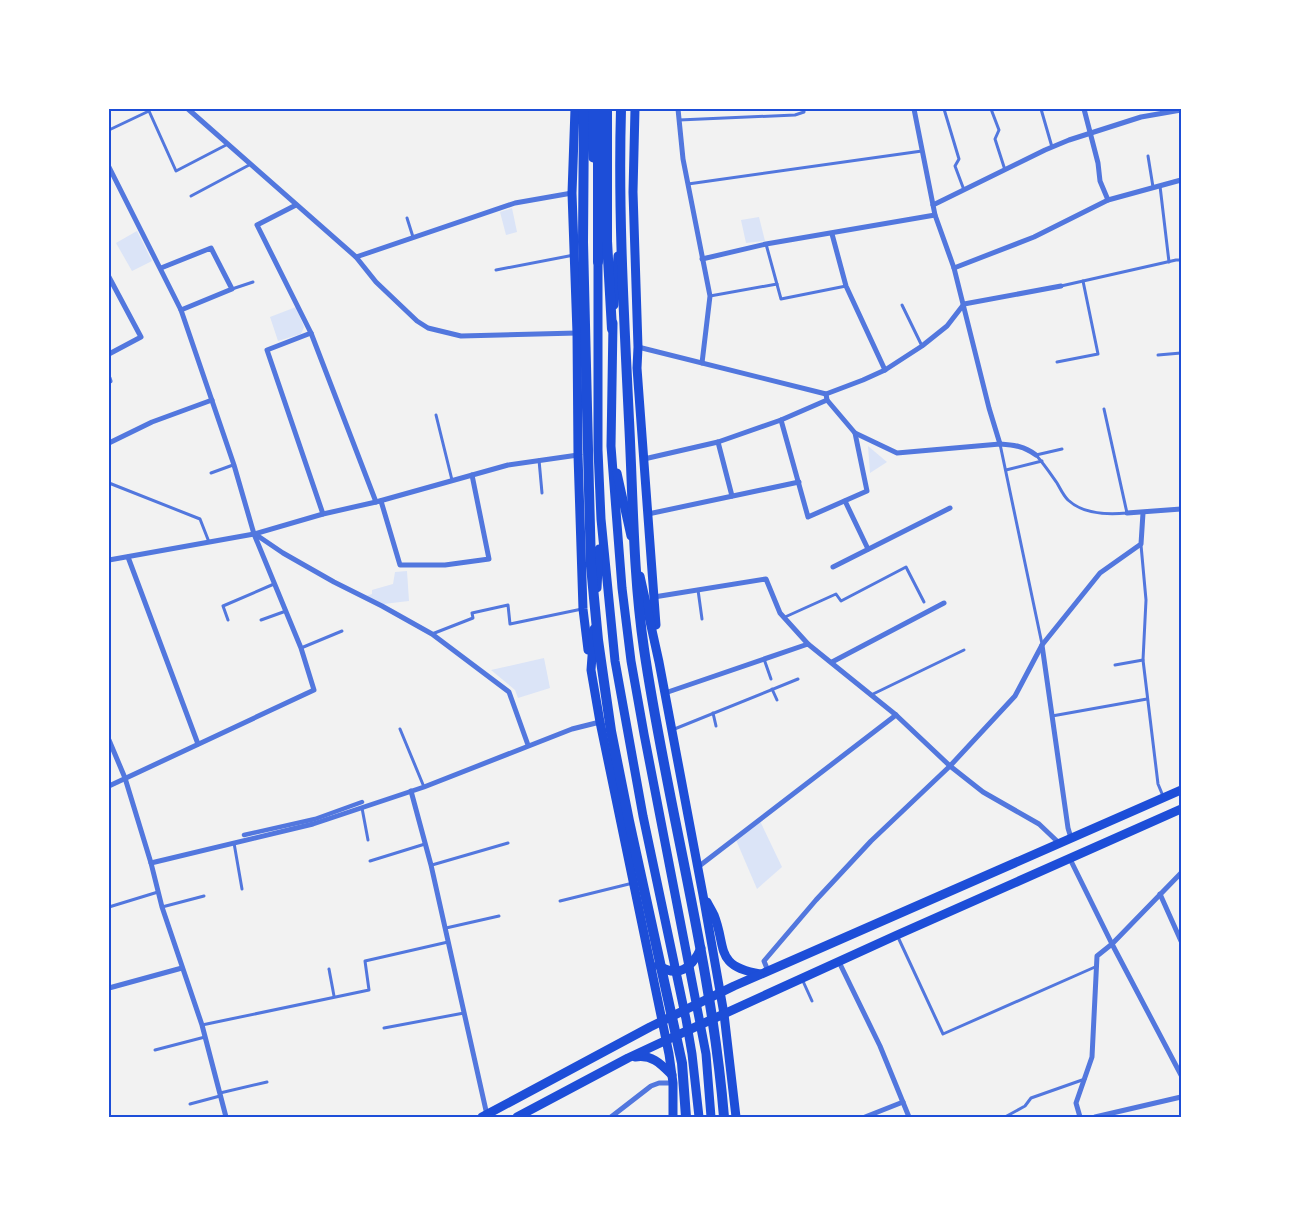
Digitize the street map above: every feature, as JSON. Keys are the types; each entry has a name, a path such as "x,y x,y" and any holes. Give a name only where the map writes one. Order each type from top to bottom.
{"highway":[{"path":"584,109 583,242 588,490 591,566 598,640 611,732 682,1063 686,1117"},
{"path":"598,109 598,262"},
{"path":"607,109 607,241 612,329"},
{"path":"622,109 620,143 622,269 638,588 654,712 675,813 711,1008 724,1117"}],"main road":[{"path":"575,109 572,193 577,333 582,609 600,722 673,1079 673,1117"},
{"path":"590,109 598,262 598,450 601,519 615,661 643,816 686,1019 699,1117"},
{"path":"622,109 619,241 612,329 611,446 621,579 630,652 644,734 706,1054 711,1117"},
{"path":"635,109 633,192 637,368 659,662"},
{"path":"611,446 659,662 703,895 724,1014 736,1117"},
{"path":"591,670 601,519"},
{"path":"485,1116 720,992 1181,790"},
{"path":"517,1117 628,1058 897,935 1181,809"},
{"path":"703,895 714,916 723,952 732,964 747,972 764,972"},
{"path":"647,949 655,963 667,971 684,970 692,965 697,957 705,938 707,921"},
{"path":"628,1058 651,1057 673,1079"},
{"path":"679,1117 682,1110 702,1099 715,1101 729,1112 730,1117"}],"street":[{"path":"188,109 356,257 376,282 417,321 428,328 461,336 577,333"},
{"path":"678,109 683,158 710,296 702,363"},
{"path":"914,109 935,215 954,268 989,408 1000,444"},
{"path":"1084,109 1100,181 1108,200"},
{"path":"933,205 1069,140 1145,116 1181,110"},
{"path":"109,166 181,310 234,465 254,534 301,648 314,690 109,786"},
{"path":"954,268 1034,237 1108,200 1181,180"},
{"path":"356,257 515,202 572,193"},
{"path":"296,205 257,225 311,333 379,502 400,566 445,565 489,559 472,475"},
{"path":"702,259 766,244 935,215"},
{"path":"832,234 846,286 885,370"},
{"path":"161,268 211,248 232,289 181,310"},
{"path":"109,277 141,336 109,354"},
{"path":"644,459 718,442 781,420 885,370 922,346 947,326 964,304 1061,286"},
{"path":"311,333 267,350 323,514"},
{"path":"638,347 826,397 855,433 896,453 1000,444 1017,445 1027,448 1036,455"},
{"path":"109,443 152,422 212,400"},
{"path":"781,420 808,517 867,491 855,433"},
{"path":"718,442 732,496"},
{"path":"109,560 254,534 323,514 379,502 508,465 578,455"},
{"path":"647,514 799,482"},
{"path":"845,501 868,549"},
{"path":"833,566 950,508"},
{"path":"1127,513 1181,509"},
{"path":"764,972 764,960 816,900 871,841 950,766 1015,696 1042,645 1100,573 1141,544 1143,513"},
{"path":"254,534 334,582 432,634 509,692 528,745"},
{"path":"128,557 198,744"},
{"path":"653,597 766,579 780,613 808,644 896,715 950,766 983,792 1039,824 1059,843"},
{"path":"832,662 944,603"},
{"path":"665,693 808,644"},
{"path":"1042,645 1071,838"},
{"path":"697,867 896,715"},
{"path":"244,835 315,819 424,787 528,745 572,729 600,722"},
{"path":"109,740 125,778 151,863 162,907 202,1026 226,1117"},
{"path":"411,791 446,928 485,1116"},
{"path":"151,863 314,824 362,805"},
{"path":"1070,859 1181,1075"},
{"path":"1080,1117 1076,1103 1092,1057 1097,956 1112,944 1181,872"},
{"path":"1160,894 1181,941"},
{"path":"839,962 880,1046 909,1117"},
{"path":"109,988 182,968"},
{"path":"611,1117 651,1086 673,1079"},
{"path":"1095,1117 1181,1097"},
{"path":"865,1117 903,1102"}],"lane":[{"path":"680,120 795,115 804,112 804,109"},
{"path":"944,109 959,159 955,166 964,190"},
{"path":"991,109 999,130 995,139 1005,170"},
{"path":"1041,109 1052,147"},
{"path":"1145,109 1145,116"},
{"path":"109,130 149,111 176,170 228,144"},
{"path":"688,184 922,151"},
{"path":"1148,156 1153,188"},
{"path":"190,196 252,164"},
{"path":"1160,186 1168,262"},
{"path":"407,218 413,238"},
{"path":"766,244 781,299 846,286"},
{"path":"496,270 574,255"},
{"path":"1061,286 1181,260"},
{"path":"232,289 253,282"},
{"path":"1057,362 1098,354 1083,282"},
{"path":"710,296 777,284"},
{"path":"902,305 922,346"},
{"path":"1158,355 1181,353"},
{"path":"1036,455 1067,499 1081,509 1110,515 1127,513 1104,409"},
{"path":"436,415 452,480"},
{"path":"1000,444 1042,645"},
{"path":"1036,455 1062,449"},
{"path":"538,460 542,493"},
{"path":"1006,470 1042,461"},
{"path":"210,473 234,465"},
{"path":"109,482 200,520 209,542"},
{"path":"1141,544 1146,600 1143,660 1158,784 1164,798"},
{"path":"785,617 836,594 841,601 906,567 924,602"},
{"path":"228,620 223,606 274,583"},
{"path":"698,590 702,619"},
{"path":"432,634 473,618 472,613 508,605 510,624 582,609"},
{"path":"261,620 286,611"},
{"path":"301,648 342,631"},
{"path":"871,695 964,650"},
{"path":"764,659 771,680"},
{"path":"1115,665 1143,660"},
{"path":"672,730 798,679"},
{"path":"772,689 777,700"},
{"path":"1052,716 1147,699"},
{"path":"713,713 716,726"},
{"path":"400,729 424,787"},
{"path":"362,805 368,840"},
{"path":"431,865 508,842"},
{"path":"234,843 242,889"},
{"path":"370,861 425,844"},
{"path":"560,901 633,883"},
{"path":"109,908 158,892"},
{"path":"162,907 204,896"},
{"path":"446,928 499,916"},
{"path":"897,935 943,1034 1095,967"},
{"path":"202,1026 334,996 369,990 365,961 449,942"},
{"path":"329,969 334,996"},
{"path":"802,979 812,1001"},
{"path":"384,1028 464,1013"},
{"path":"155,1050 205,1037"},
{"path":"1005,1117 1025,1106 1030,1098 1085,1079"},
{"path":"190,1104 267,1082"}],"shaded area":[{"path":"512,208 517,232 506,235 500,212"},
{"path":"759,217 765,241 746,243 741,220"},
{"path":"137,231 152,261 132,271 116,243"},
{"path":"296,307 304,327 301,334 278,341 270,317"},
{"path":"868,446 887,462 870,473"},
{"path":"407,571 409,601 383,604 366,596 372,594 372,590 393,584 395,572"},
{"path":"544,658 550,688 518,698 515,690 491,670"},
{"path":"760,821 782,867 757,889 736,840"}]}
